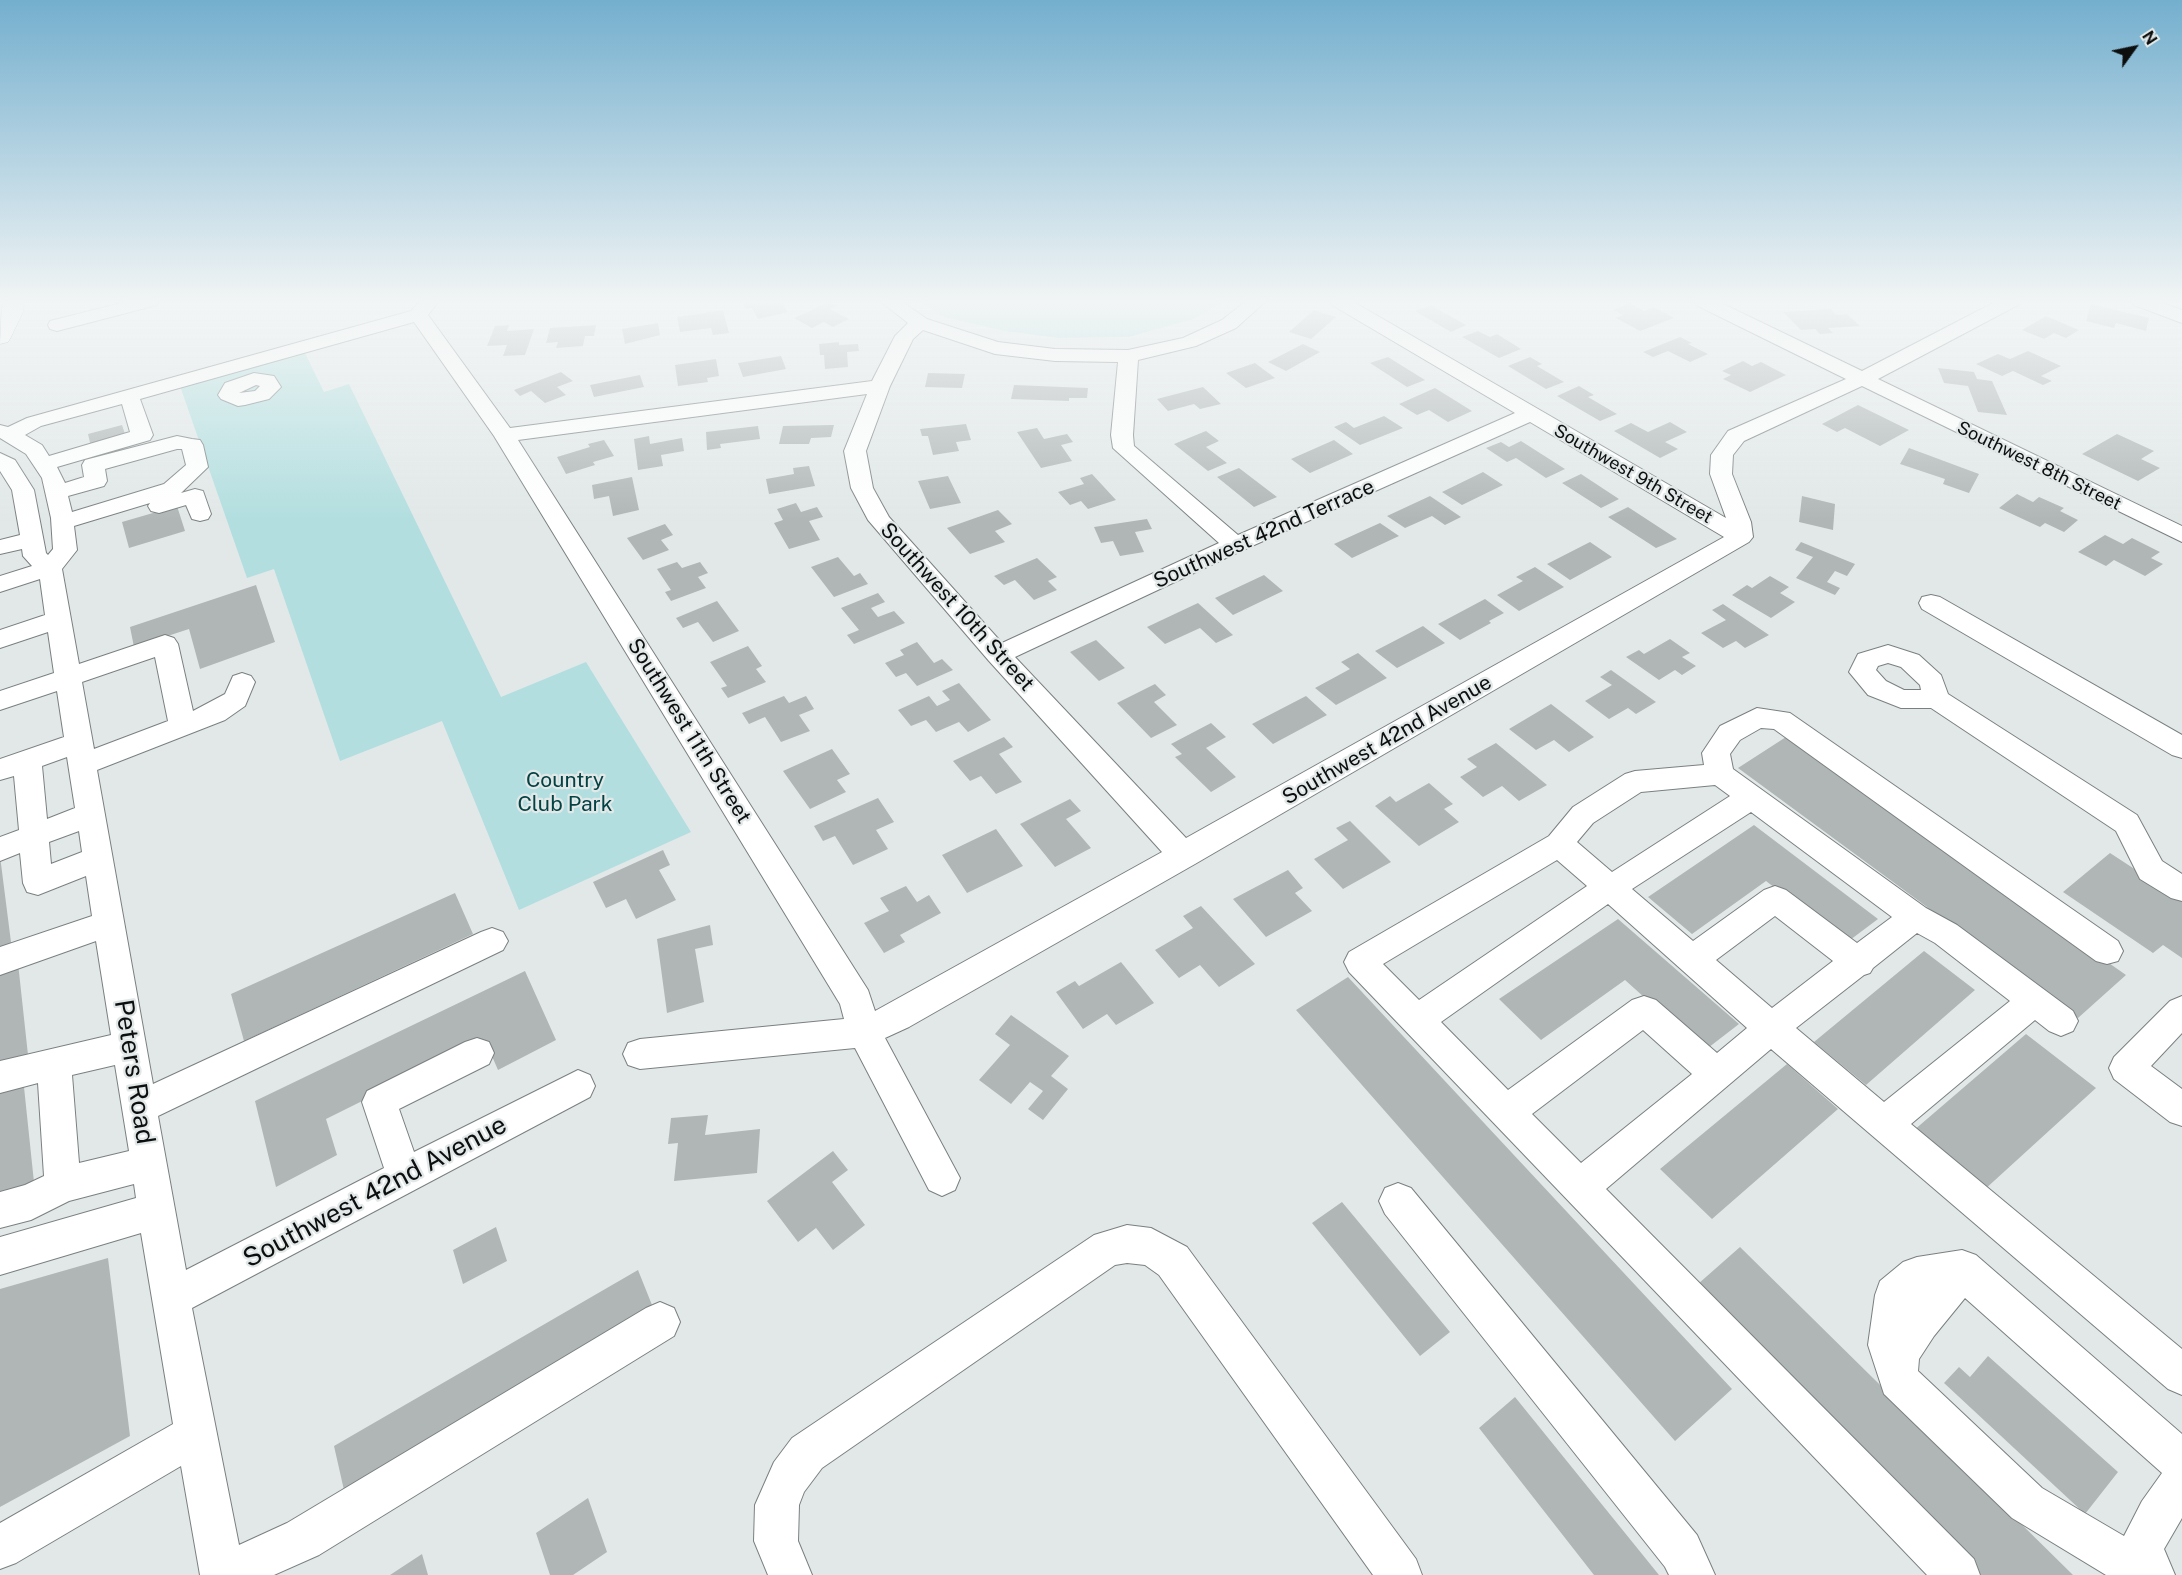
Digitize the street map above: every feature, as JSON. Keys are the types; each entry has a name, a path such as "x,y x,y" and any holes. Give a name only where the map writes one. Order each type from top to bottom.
{"street":[{"path":"5,432 129,395 234,374"},
{"name":"Southwest 11th Street","path":"466,374 856,1000 864,1032 942,1178"},
{"name":"Southwest 10th Street","path":"886,374 855,452 862,488 879,520 998,655 1184,856"},
{"path":"1127,374 1122,435 1124,448 1235,545"},
{"name":"Southwest 9th Street","path":"1463,374 1741,537"},
{"name":"Southwest 8th Street","path":"1853,374 2182,536"},
{"path":"1741,537 1739,522 1721,474 1722,455 1736,436 1871,374"},
{"path":"504,435 880,386"},
{"path":"44,465 142,435 129,395"},
{"name":"Southwest 42nd Terrace","path":"998,655 1235,545 1530,414"},
{"name":"Peters Road","path":"5,432 34,450 53,478 56,492 59,619 68,678 171,1298 223,1575"},
{"path":"0,584 59,544 172,489 198,467 192,445 177,442 93,465 96,482 56,492"},
{"name":"Peters Road","path":"4,469 23,490 35,556 59,544"},
{"path":"59,544 125,516 195,496 200,514"},
{"name":"Southwest 42nd Avenue","path":"640,1054 864,1032 897,1017 1184,856 1741,537"},
{"path":"0,547 32,539"},
{"path":"1931,603 2182,748"},
{"path":"0,639 59,619"},
{"path":"0,701 165,644 183,726"},
{"path":"98,858 38,883 33,836 13,765 81,753 183,726 215,713 236,699 242,682"},
{"path":"1936,699 2127,823 2151,870 2182,890"},
{"path":"1720,774 1716,753 1731,733 1757,718 1780,720 2107,951"},
{"path":"1958,1575 1360,962 1560,844 1583,815 1635,782 1720,774 1915,918 1946,934 2061,1021"},
{"path":"1417,1020 1609,887 1633,875 1751,797"},
{"path":"0,849 91,814"},
{"path":"1560,844 1771,1028 2182,1375"},
{"path":"1692,960 1775,899 1859,963"},
{"path":"1580,1187 1771,1028 1915,918"},
{"path":"0,961 109,923"},
{"path":"140,1107 492,942"},
{"path":"1885,1123 2035,1000"},
{"path":"1507,1112 1644,1010 1717,1075"},
{"path":"2182,1011 2126,1068 2182,1110"},
{"path":"0,1077 129,1046"},
{"path":"405,1177 379,1102 477,1053"},
{"path":"54,1064 63,1185"},
{"name":"Southwest 42nd Avenue","path":"171,1298 578,1086"},
{"path":"0,1210 31,1202 63,1185 149,1163"},
{"path":"1398,1201 1681,1551 1693,1575"},
{"path":"0,1256 157,1210"},
{"path":"790,1575 776,1541 777,1505 789,1477 807,1454 1107,1248 1127,1244 1150,1247 1173,1261 1400,1575"},
{"path":"2148,1575 2027,1503 1898,1380 1888,1345 1894,1294 1917,1276 1962,1269 2182,1462"},
{"path":"223,1575 303,1539 660,1322"},
{"path":"0,1547 196,1434"},
{"path":"2153,1575 2141,1549 2157,1515 2182,1481"}],"green space":[{"name":"Country Club Park","path":"221,374 315,374 324,392 349,384 501,697 586,662 691,832 519,910 442,721 340,761 274,569 247,578 180,386"}],"building":[{"path":"554,374 564,374 573,381 557,387 566,395 545,403 531,391 520,396 514,390"},
{"path":"676,374 719,374 707,378 708,382 678,386"},
{"path":"928,374 965,374 962,388 925,387"},
{"path":"1228,374 1270,374 1275,378 1246,388"},
{"path":"1388,374 1416,374 1425,380 1407,387"},
{"path":"1522,374 1551,374 1564,382 1546,389"},
{"path":"1941,374 1975,374 1977,379 1992,381 2007,415 1978,412 1968,386 1944,383"},
{"path":"2020,374 2044,374 2041,376 2052,381 2043,385"},
{"path":"640,375 644,387 594,397 590,385"},
{"path":"1731,375 1786,375 1750,392 1723,379"},
{"path":"1014,385 1088,388 1087,398 1069,398 1069,401 1011,399"},
{"path":"1579,386 1594,395 1588,397 1617,414 1600,421 1557,396"},
{"path":"1203,387 1221,404 1200,409 1194,404 1168,411 1157,399"},
{"path":"1435,388 1472,411 1448,422 1429,410 1417,415 1399,404"},
{"path":"1858,405 1909,430 1880,446 1845,428 1837,432 1822,424"},
{"path":"1384,416 1403,428 1360,445 1334,427 1346,422 1354,428"},
{"path":"1670,422 1687,432 1665,442 1678,449 1660,458 1614,431 1631,423 1648,432"},
{"path":"966,424 971,440 956,442 959,451 933,455 928,436 922,436 920,429"},
{"path":"122,425 126,437 91,447 88,434"},
{"path":"834,425 831,437 811,438 809,444 779,444 783,426"},
{"path":"758,426 760,439 720,444 721,448 707,450 706,432"},
{"path":"1037,428 1044,439 1067,434 1073,442 1061,445 1072,461 1041,468 1017,432"},
{"path":"1206,431 1219,441 1206,447 1227,463 1208,471 1174,444"},
{"path":"2117,434 2154,451 2141,459 2160,468 2138,481 2082,454"},
{"path":"649,436 650,444 682,438 684,451 661,455 663,466 638,470 634,439"},
{"path":"604,440 614,456 566,474 557,457 590,447 588,444"},
{"path":"1334,440 1353,454 1310,473 1291,459"},
{"path":"1521,441 1565,469 1546,478 1516,458 1507,462 1486,448 1501,442 1509,447"},
{"path":"1909,448 1979,474 1969,493 1943,484 1945,479 1900,464"},
{"path":"809,466 815,486 769,494 766,479 794,474 793,468"},
{"path":"1239,468 1277,497 1254,507 1217,477"},
{"path":"1483,472 1503,485 1462,505 1442,492"},
{"path":"1092,474 1116,500 1088,509 1081,501 1070,505 1058,492 1084,484 1080,478"},
{"path":"1581,474 1619,499 1601,508 1562,483"},
{"path":"948,476 961,503 930,509 918,481"},
{"path":"632,477 639,510 613,516 609,496 594,499 592,485"},
{"path":"2017,494 2033,502 2039,497 2064,508 2060,511 2078,520 2064,532 2045,523 2040,527 1999,508"},
{"path":"1430,496 1461,517 1445,525 1432,516 1405,528 1387,516"},
{"path":"1802,496 1835,504 1833,530 1799,522"},
{"path":"796,503 801,512 817,507 823,517 809,521 820,540 789,549 774,523 783,520 777,509"},
{"path":"177,506 185,531 129,548 122,522"},
{"path":"1628,507 1677,539 1656,548 1608,517"},
{"path":"998,510 1012,524 995,531 1005,542 970,554 947,528"},
{"path":"1147,519 1152,529 1135,532 1144,552 1120,556 1113,541 1101,543 1094,527"},
{"path":"1380,523 1399,536 1352,558 1334,544"},
{"path":"665,524 673,535 661,540 669,550 643,560 627,538"},
{"path":"2105,535 2123,544 2132,538 2160,552 2151,558 2163,564 2145,576 2114,560 2106,566 2078,552"},
{"path":"1590,542 1612,557 1570,580 1547,564"},
{"path":"1801,542 1855,564 1847,576 1835,571 1827,582 1840,588 1835,595 1796,578 1813,557 1795,550"},
{"path":"838,557 854,576 860,573 868,584 834,597 811,567"},
{"path":"1037,558 1057,577 1048,581 1057,590 1034,600 1015,580 1004,585 994,576"},
{"path":"677,562 682,568 700,562 708,573 698,577 706,588 671,601 665,592 671,590 657,569"},
{"path":"1535,567 1564,587 1519,611 1497,595 1523,581 1516,577"},
{"path":"1264,575 1283,591 1233,615 1215,598"},
{"path":"1770,576 1789,587 1780,593 1795,602 1771,618 1732,595 1747,585 1752,588"},
{"path":"256,585 275,642 200,669 189,629 134,647 130,627"},
{"path":"878,593 885,602 871,608 878,617 894,611 905,623 854,644 847,635 859,630 841,608"},
{"path":"1485,599 1504,613 1460,640 1438,624"},
{"path":"717,601 739,631 713,642 698,622 683,628 676,618"},
{"path":"1198,603 1233,635 1216,643 1200,628 1165,644 1147,627"},
{"path":"1723,604 1769,635 1745,648 1736,641 1723,648 1701,633 1726,620 1712,610"},
{"path":"1423,626 1445,643 1397,668 1375,651"},
{"path":"1670,639 1690,653 1682,657 1696,666 1682,675 1675,670 1659,680 1626,657 1639,650 1644,654"},
{"path":"1096,640 1125,668 1099,681 1070,652"},
{"path":"917,642 934,663 942,659 953,670 917,686 906,673 896,677 885,663 904,655 900,650"},
{"path":"748,646 762,666 756,669 766,682 728,698 721,688 727,686 710,662"},
{"path":"1358,653 1387,678 1336,705 1315,688 1350,669 1341,662"},
{"path":"1611,670 1656,702 1636,714 1628,708 1609,719 1585,701 1612,685 1600,677"},
{"path":"959,683 991,720 968,732 959,722 936,732 926,720 911,726 898,710 929,696 937,706 950,700 942,691"},
{"path":"1155,684 1166,695 1154,702 1177,725 1151,738 1117,703"},
{"path":"784,696 789,703 806,696 814,709 799,715 810,731 781,742 765,717 749,724 742,713"},
{"path":"1306,696 1327,715 1273,744 1252,724"},
{"path":"1551,704 1594,737 1569,752 1554,740 1536,750 1509,729"},
{"path":"1211,723 1226,737 1206,748 1236,777 1211,792 1175,757 1182,754 1171,744"},
{"path":"1004,737 1013,747 999,754 1022,782 996,794 981,776 970,781 953,761"},
{"path":"1786,737 2126,975 2078,1018 1738,768"},
{"path":"1496,743 1547,785 1519,801 1502,786 1483,797 1460,777 1477,767 1467,759"},
{"path":"832,749 850,774 837,780 846,792 810,809 783,771"},
{"path":"1429,783 1453,804 1444,809 1459,822 1419,846 1375,806 1390,796 1396,802"},
{"path":"878,798 894,822 876,830 888,849 853,865 835,836 823,841 814,826"},
{"path":"1070,799 1081,811 1066,819 1091,848 1055,867 1020,824"},
{"path":"1350,821 1391,862 1343,889 1314,859 1348,840 1336,828"},
{"path":"1754,825 1878,919 1846,943 1766,881 1692,934 1648,897"},
{"path":"996,829 1023,866 967,893 942,855"},
{"path":"663,850 670,865 659,870 676,900 636,919 626,899 606,908 593,882"},
{"path":"2110,853 2182,900 2182,958 2163,945 2153,953 2063,892"},
{"path":"0,856 12,950 0,953"},
{"path":"1288,870 1303,888 1295,893 1312,911 1266,937 1233,899"},
{"path":"906,886 917,902 929,895 941,913 900,935 905,942 884,953 864,923 889,911 880,898"},
{"path":"455,893 473,934 244,1041 231,994"},
{"path":"1201,906 1255,964 1219,987 1200,965 1179,978 1155,950 1193,928 1183,916"},
{"path":"1618,919 1739,1024 1704,1051 1625,980 1541,1040 1499,999"},
{"path":"710,925 713,945 695,949 704,1002 667,1013 657,939"},
{"path":"1924,951 1975,990 1866,1085 1814,1042"},
{"path":"1121,962 1154,1003 1116,1025 1107,1014 1083,1029 1056,992 1075,981 1079,986"},
{"path":"18,963 28,1055 0,1062 0,967"},
{"path":"525,971 556,1040 498,1070 485,1040 326,1119 337,1155 276,1187 255,1101"},
{"path":"1348,977 1732,1389 1675,1441 1296,1010"},
{"path":"1011,1015 1069,1056 1051,1076 1068,1089 1043,1120 1028,1109 1043,1091 1030,1082 1011,1104 979,1080 1010,1045 995,1034"},
{"path":"2026,1034 2096,1088 1983,1191 1913,1131"},
{"path":"1787,1064 1838,1109 1712,1219 1660,1169"},
{"path":"24,1087 35,1192 0,1202 0,1093"},
{"path":"708,1115 705,1135 760,1129 757,1173 674,1181 678,1143 668,1144 671,1118"},
{"path":"833,1151 848,1170 832,1182 865,1225 833,1250 816,1228 798,1242 767,1201"},
{"path":"1342,1202 1450,1332 1420,1356 1312,1223"},
{"path":"496,1227 507,1261 463,1284 453,1250"},
{"path":"1740,1247 2073,1575 1981,1575 1698,1284"},
{"path":"108,1258 130,1436 0,1507 0,1289"},
{"path":"638,1270 656,1315 346,1499 334,1446"},
{"path":"1988,1356 2118,1472 2085,1514 1944,1383 1959,1367 1970,1377"},
{"path":"1515,1397 1659,1575 1594,1575 1479,1428"},
{"path":"588,1498 607,1552 573,1575 550,1575 536,1533"},
{"path":"422,1554 428,1575 390,1575"}]}
